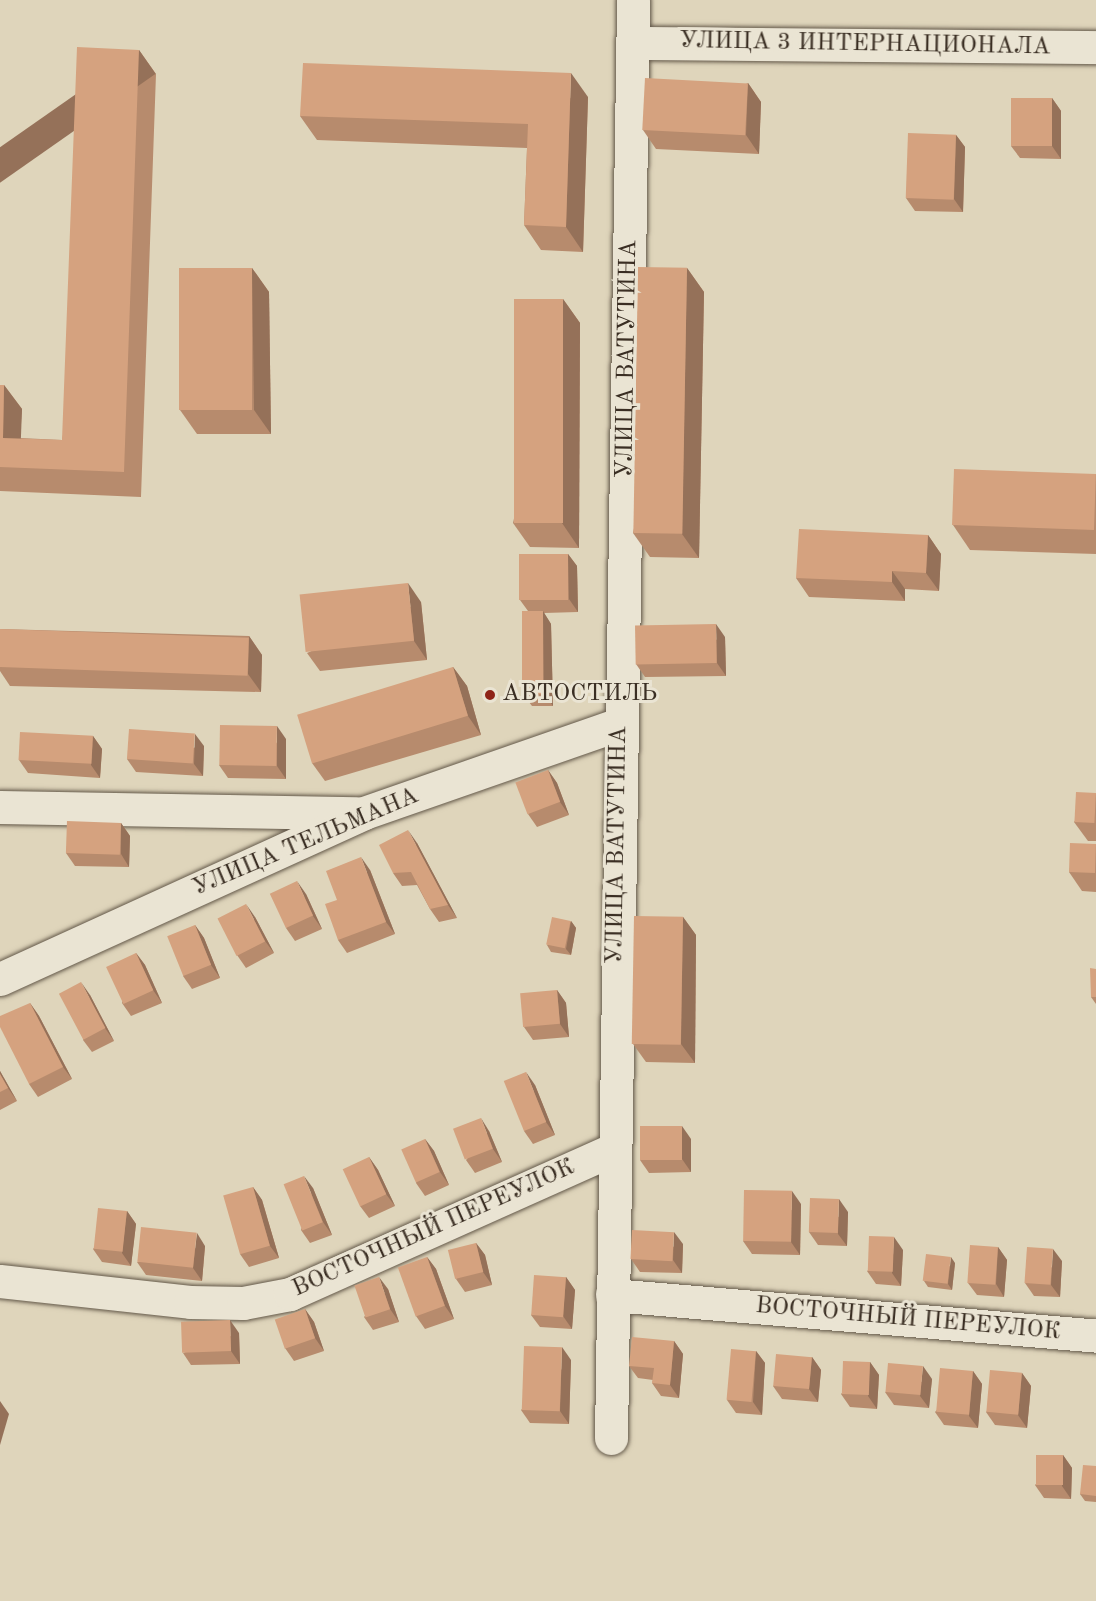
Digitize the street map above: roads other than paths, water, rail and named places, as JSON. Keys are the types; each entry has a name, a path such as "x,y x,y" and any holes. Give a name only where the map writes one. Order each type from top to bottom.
{"street":[{"name":"УЛИЦА ВАТУТИНА","path":"611,1438 620,724 633,0"},
{"name":"УЛИЦА 3 ИНТЕРНАЦИОНАЛА","path":"634,43 1096,47"},
{"name":"УЛИЦА ТЕЛЬМАНА","path":"0,979 364,813 620,724"},
{"path":"0,807 364,813"},
{"name":"ВОСТОЧНЫЙ ПЕРЕУЛОК","path":"0,1281 190,1302 243,1303 290,1294 614,1149"},
{"name":"ВОСТОЧНЫЙ ПЕРЕУЛОК","path":"612,1295 1096,1336"}],"place":[{"name":"АВТОСТИЛЬ","path":"490,695"}]}
